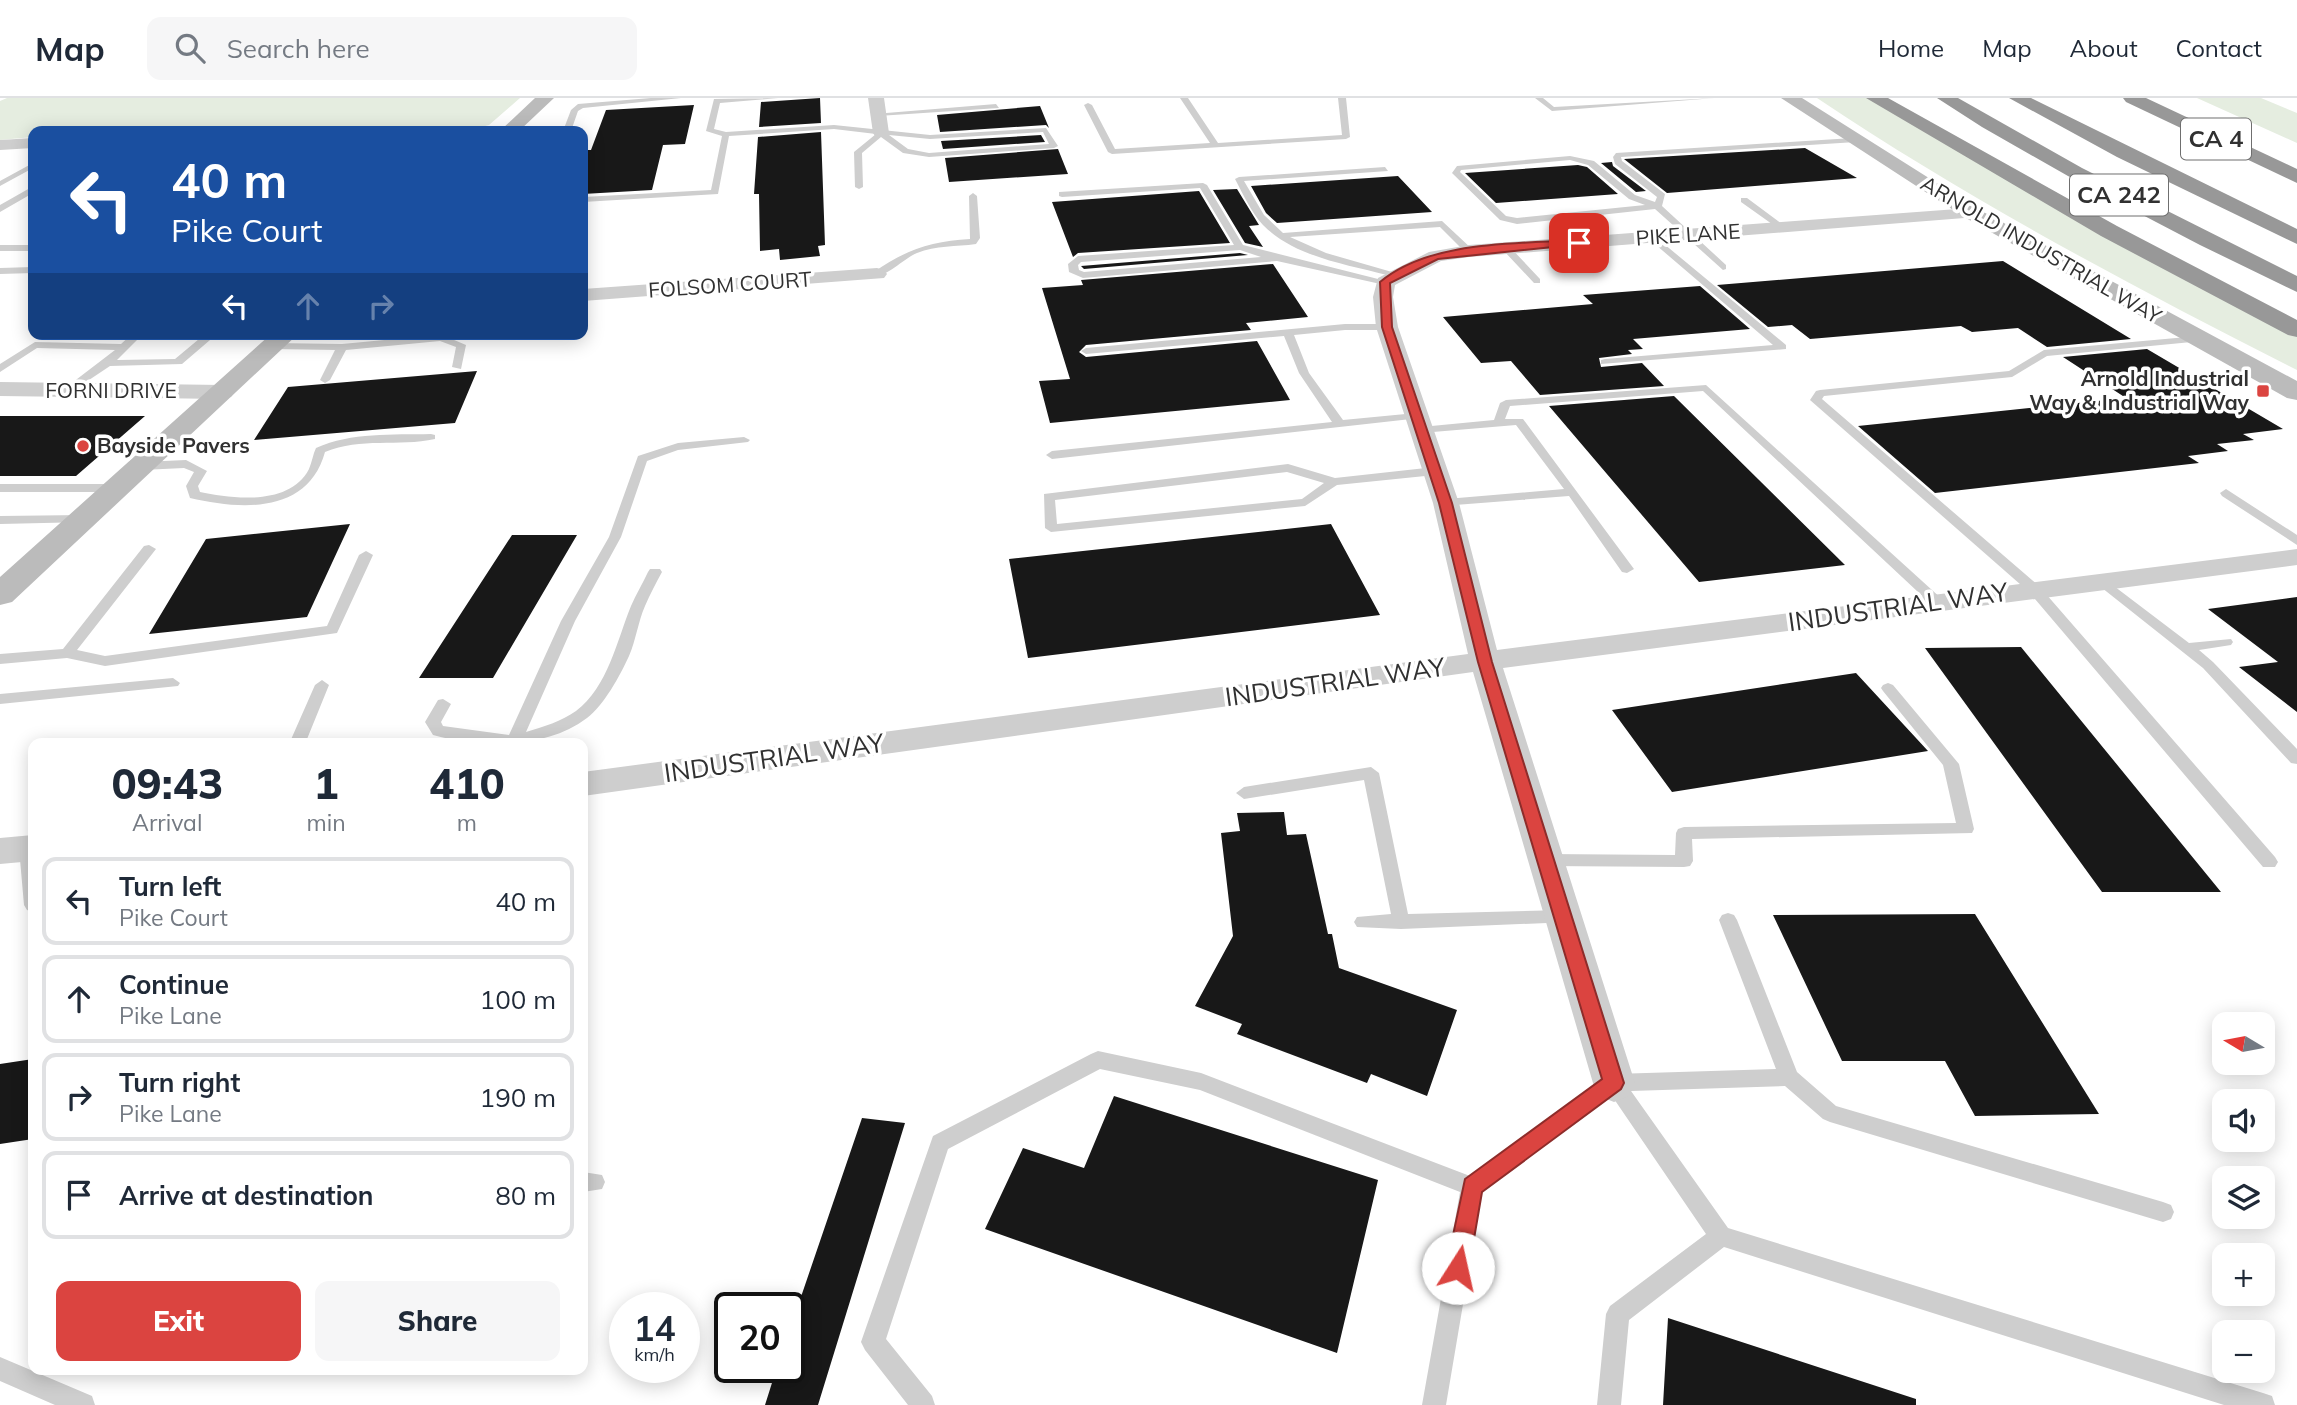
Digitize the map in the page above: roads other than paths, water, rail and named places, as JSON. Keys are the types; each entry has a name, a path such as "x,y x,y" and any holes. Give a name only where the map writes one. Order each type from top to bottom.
{"highway":[{"path":"1875,98 2042,194 2297,330"},
{"path":"1923,98 2055,171 2176,225"},
{"name":"CA 242","path":"1946,98 2176,225 2297,285"},
{"name":"CA 4","path":"2018,98 2297,237"},
{"name":"CA 4","path":"2132,98 2297,177"}],"street":[{"path":"514,126 545,98"},
{"name":"ARNOLD INDUSTRIAL WAY","path":"1790,98 1971,213 2297,392"},
{"path":"877,106 881,133"},
{"path":"0,145 28,143"},
{"name":"PIKE LANE","path":"1390,278 1436,256 1469,251 1971,213"},
{"name":"FOLSOM COURT","path":"588,295 877,274"},
{"path":"1390,278 1387,327 1446,503 1485,662 1614,1083"},
{"path":"0,595 279,340"},
{"name":"FORNI DRIVE","path":"0,389 223,392"},
{"name":"INDUSTRIAL WAY","path":"588,784 1485,662 2297,557"}],"lane":[{"path":"569,126 575,110 581,106 677,98"},
{"path":"774,98 717,99 710,131 726,134 834,127 930,137 1046,130 1054,146 929,155 906,151 881,133"},
{"path":"1184,98 1216,146"},
{"path":"1088,104 1112,152 1346,137 1342,98"},
{"path":"1539,98 1552,109 1711,98"},
{"path":"877,106 996,106"},
{"path":"859,187 858,152 881,133"},
{"path":"588,201 715,192 726,134"},
{"path":"1657,206 1662,197 1618,162 1616,157 1853,140"},
{"path":"1657,206 1510,221 1503,218 1456,173 1457,168 1578,159 1591,163 1632,197 1657,206 1723,267"},
{"path":"0,184 28,167"},
{"path":"1385,169 1239,179 1265,222 1284,235 1309,250 1390,278"},
{"path":"1062,194 1203,186 1241,247"},
{"path":"0,209 28,193"},
{"path":"877,274 902,254 928,244 973,242 976,239 973,196"},
{"path":"1744,200 1782,227"},
{"path":"1284,235 1442,224 1469,251"},
{"path":"1605,362 1782,347 1652,237"},
{"path":"0,248 28,246"},
{"path":"1277,258 1083,275 1074,272 1073,264 1078,259 1241,247 1277,258 1390,278"},
{"path":"1506,248 1537,281"},
{"path":"0,271 28,270"},
{"path":"1086,351 1289,332 1387,327"},
{"path":"1289,332 1304,373 1339,423"},
{"path":"2198,339 2044,353 2012,374 1820,393 1816,400 2034,589 2269,862"},
{"path":"0,369 42,340"},
{"path":"68,391 107,363 132,340"},
{"path":"107,363 178,362 205,340"},
{"path":"279,340 342,347 406,340"},
{"path":"450,340 461,345 457,367"},
{"path":"35,345 124,347"},
{"path":"325,380 342,347"},
{"path":"1498,423 1506,403 1706,388 1938,603"},
{"path":"1052,455 1339,423 1519,421 1627,569"},
{"path":"142,466 186,464 201,471 192,486 194,495 207,498 278,499 295,491 307,481 318,466 320,450 327,446 431,437"},
{"path":"516,738 568,621 615,537 642,460 657,451 744,440"},
{"path":"1334,482 1305,502 1051,528 1048,497 1288,468 1334,482 1435,471"},
{"path":"0,488 118,488"},
{"path":"1446,503 1572,492"},
{"path":"2225,493 2297,541"},
{"path":"0,520 83,519"},
{"path":"67,653 149,548"},
{"path":"0,659 67,653 105,661 332,630 366,555"},
{"path":"526,738 582,714 597,696 622,656 638,606 655,572"},
{"path":"2102,581 2208,665 2297,758"},
{"path":"2185,648 2226,642"},
{"path":"0,699 173,683"},
{"path":"300,738 322,685"},
{"path":"1545,860 1684,861 1684,833 1966,829 1951,764 1888,688"},
{"path":"443,704 433,722 438,731 486,738"},
{"path":"1244,793 1371,773 1401,922"},
{"path":"20,849 28,883"},
{"path":"1363,922 1564,917"},
{"path":"1728,920 1789,1077 1830,1113 2163,1212"},
{"path":"923,1405 873,1342 940,1143 1098,1060 1200,1082 1472,1186"},
{"path":"1434,1405 1472,1186 1614,1083 1789,1077"},
{"path":"1614,1083 1721,1236 2263,1405"},
{"path":"1609,1405 1618,1314 1721,1236"},
{"path":"0,1368 83,1405"}],"place":[{"name":"Arnold Industrial Way & Industrial Way","path":"2263,391"},
{"name":"Bayside Pavers","path":"83,446"}]}
